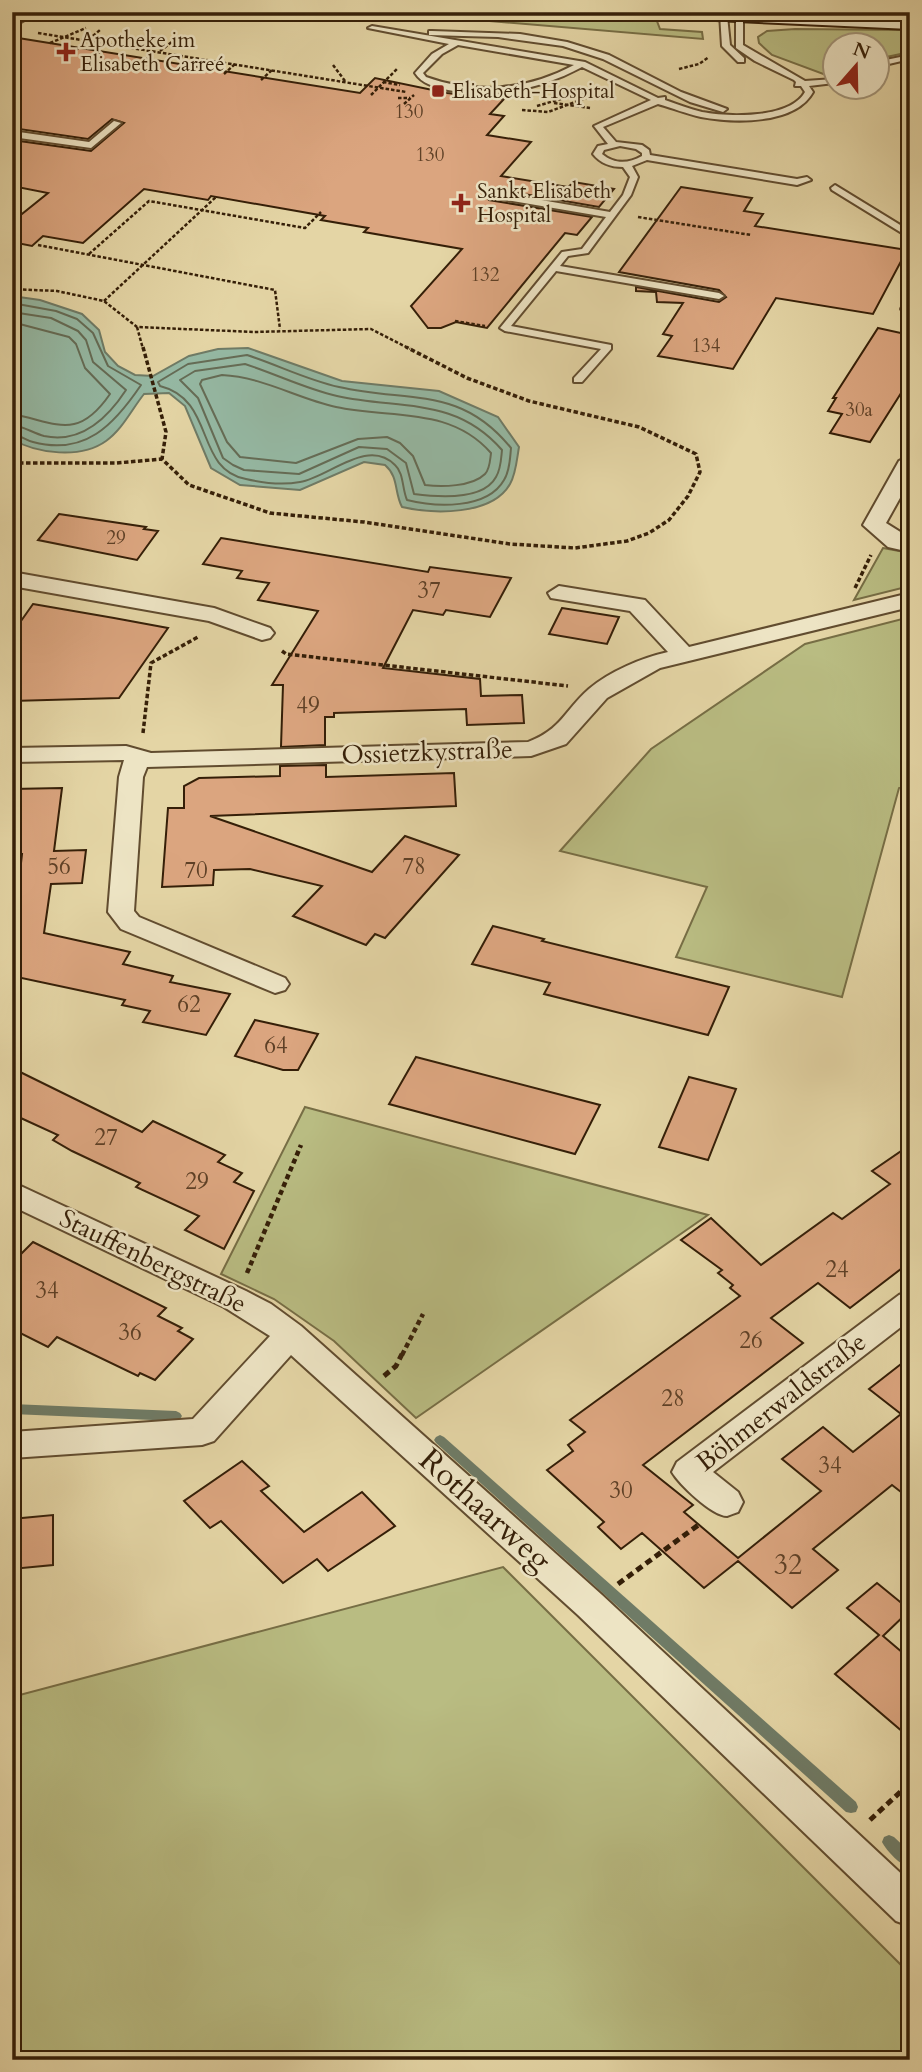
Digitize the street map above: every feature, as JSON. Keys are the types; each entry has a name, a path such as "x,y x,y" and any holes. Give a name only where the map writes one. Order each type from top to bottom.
{"main road":[{"path":"673,12 910,23"},
{"path":"812,12 910,16"}],"street":[{"path":"910,461 874,525 882,534 896,542 910,545"},
{"path":"12,580 214,615 262,633"},
{"path":"559,593 637,605 684,655"},
{"name":"Ossietzkystraße","path":"12,755 125,753 150,760 531,749 557,739 599,693 652,663 910,600"},
{"path":"138,757 131,777 121,912 130,923 275,984"},
{"name":"Stauffenbergstraße","path":"12,1193 235,1299 260,1312 290,1335"},
{"name":"Böhmerwaldstraße","path":"726,1502 689,1472 910,1303"},
{"path":"12,1445 202,1432 290,1335"},
{"name":"Rothaarweg","path":"290,1335 590,1605 910,1908"}],"lane":[{"path":"731,14 739,46 751,58 793,74 805,84 809,92 794,110 763,116 730,118 701,114 659,101 582,64 372,28 526,37 575,47 605,57 677,93 717,108 760,111 782,106 793,99 797,91 784,77 740,59 726,46 731,14"},
{"path":"12,25 24,18"},
{"path":"526,37 473,39 441,49 419,73 423,79 504,92 563,75 582,64"},
{"path":"575,47 582,56 582,64"},
{"path":"890,62 910,57"},
{"path":"563,75 611,78"},
{"path":"794,85 820,82"},
{"path":"614,144 598,126 677,93"},
{"path":"12,134 91,145 117,123"},
{"path":"646,157 646,152 639,146 614,144 598,151 599,158 610,163 626,164 646,157 797,182 807,180"},
{"path":"578,380 608,347 505,328 565,254 585,251 613,214 627,195 634,177 626,164"},
{"path":"835,188 910,235"},
{"path":"489,194 613,214"},
{"path":"554,268 719,296"}],"path":[{"path":"50,43 86,28"},
{"path":"76,50 100,30"},
{"path":"25,31 378,87"},
{"path":"159,52 173,41"},
{"path":"669,71 699,64 710,55"},
{"path":"224,74 235,64"},
{"path":"332,65 345,82"},
{"path":"371,94 398,68"},
{"path":"261,80 272,70"},
{"path":"513,109 548,112 603,92"},
{"path":"404,104 415,93"},
{"path":"398,98 410,98"},
{"path":"554,103 568,105"},
{"path":"104,301 216,197"},
{"path":"88,255 149,201 305,228 321,212"},
{"path":"613,214 751,235"},
{"path":"38,245 275,290 280,329"},
{"path":"12,289 57,291 104,301 137,327 254,332 280,329 371,329 467,378 529,401 639,428 676,442 696,454 700,472 688,496 669,520 649,533 627,541 564,548 510,544 364,522 270,513 189,485 162,460 12,463"},
{"path":"455,321 505,328"},
{"path":"137,327 166,432 162,460"},
{"path":"849,615 846,606 882,534"},
{"path":"138,757 151,663 203,635 214,615"},
{"path":"262,633 286,654 580,686 599,693"},
{"path":"235,1299 301,1145"},
{"path":"396,1366 423,1314"},
{"path":"619,1583 726,1502"},
{"path":"843,1844 910,1783"}],"green space":[{"path":"383,12 606,12 655,16 660,29 702,32 703,39"},
{"path":"910,30 910,52 890,56 890,32 820,32 820,73 772,55 759,43 758,37 767,31"},
{"path":"883,548 910,553 910,586 854,600"},
{"path":"910,617 910,786 899,788 842,997 676,957 707,887 560,851 651,749 805,644"},
{"path":"305,1107 708,1215 416,1418 334,1341 274,1299 221,1274"},
{"path":"503,1567 910,1974 910,2060 12,2060 12,1697"}],"water":[{"path":"12,296 40,300 82,314 99,330 105,352 118,366 135,375 153,376 189,356 218,349 248,348 342,381 439,391 498,417 519,447 514,476 501,494 490,502 461,510 445,511 402,507 394,480 385,465 364,462 300,490 240,485 211,468 185,406 169,393 144,394 117,431 96,447 59,452 22,444 12,439"}],"building":[{"path":"12,37 360,93 375,78 447,93 504,99 490,114 504,116 487,135 531,142 501,176 568,187 574,182 614,189 599,207 489,188 483,192 489,200 592,217 577,235 565,233 487,328 456,322 441,328 428,328 411,306 462,249 364,232 368,228 321,220 325,216 211,196 208,200 144,189 83,243 43,236 32,246 12,242 12,222 48,193 12,186 12,140 91,151 124,123 112,119 88,139 12,128"},
{"path":"681,187 752,198 744,211 763,214 755,226 907,250 873,314 776,298 733,369 658,356 672,336 663,334 683,303 657,302 656,292 636,291 636,287 719,302 726,297 719,290 619,272"},
{"path":"878,328 910,335 910,379 870,442 830,433 842,414 828,411 836,398 833,398"},
{"path":"59,514 158,531 137,560 38,540"},
{"path":"221,538 428,572 430,567 511,578 490,617 446,610 443,615 413,610 383,668 480,679 481,696 522,695 524,723 467,725 466,709 334,713 334,717 325,717 325,745 281,747 283,685 272,685 318,611 258,600 269,583 237,578 242,571 203,564"},
{"path":"33,604 168,628 119,698 12,701 12,620 21,621"},
{"path":"562,608 619,617 607,644 549,634"},
{"path":"326,765 326,777 454,773 456,806 210,816 372,872 405,836 459,855 385,938 375,934 366,945 293,916 322,886 250,869 214,870 213,885 162,887 168,808 184,808 184,786 199,778 280,776 280,766"},
{"path":"62,788 54,851 86,850 82,883 51,884 44,933 130,952 123,964 173,976 170,982 230,994 206,1035 143,1022 150,1011 122,1005 125,1000 12,976 12,917 15,917 22,854 12,854 12,789"},
{"path":"493,926 544,939 542,941 729,987 708,1035 544,994 550,983 472,964"},
{"path":"255,1020 318,1034 298,1070 283,1070 235,1056"},
{"path":"416,1057 600,1105 575,1154 389,1104"},
{"path":"12,1068 142,1132 153,1121 225,1155 218,1162 242,1173 234,1182 254,1191 224,1249 185,1230 199,1216 136,1187 140,1183 72,1151 53,1140 58,1135 12,1114"},
{"path":"689,1077 736,1089 708,1160 659,1147"},
{"path":"910,1145 910,1262 850,1308 818,1283 771,1318 803,1343 643,1465 693,1505 684,1512 738,1558 821,1491 782,1459 823,1427 853,1452 901,1414 869,1389 910,1357 910,1499 892,1485 813,1549 838,1570 792,1608 738,1561 704,1588 642,1533 621,1549 598,1527 604,1522 547,1470 573,1451 568,1445 585,1432 570,1420 740,1296 730,1288 733,1285 718,1273 722,1270 681,1240 711,1218 761,1265 833,1213 842,1219 890,1184 872,1171"},
{"path":"33,1242 166,1308 158,1316 182,1328 178,1331 193,1339 155,1380 140,1373 138,1376 57,1337 48,1347 12,1329 12,1263"},
{"path":"242,1461 269,1486 261,1491 304,1532 362,1492 395,1526 328,1571 317,1559 283,1583 221,1521 210,1528 184,1501"},
{"path":"53,1515 53,1565 12,1569 12,1519"},
{"path":"877,1583 910,1610 883,1636 910,1659 910,1738 835,1674 879,1635 847,1608"}],"waterway":[{"path":"12,1409 176,1416"},
{"path":"440,1440 851,1807"},
{"path":"889,1842 910,1862"}],"place":[{"name":"Apotheke im Elisabeth Carreé","path":"66,52"},
{"name":"Elisabeth-Hospital","path":"438,91"},
{"name":"Sankt Elisabeth Hospital","path":"461,203"}]}
